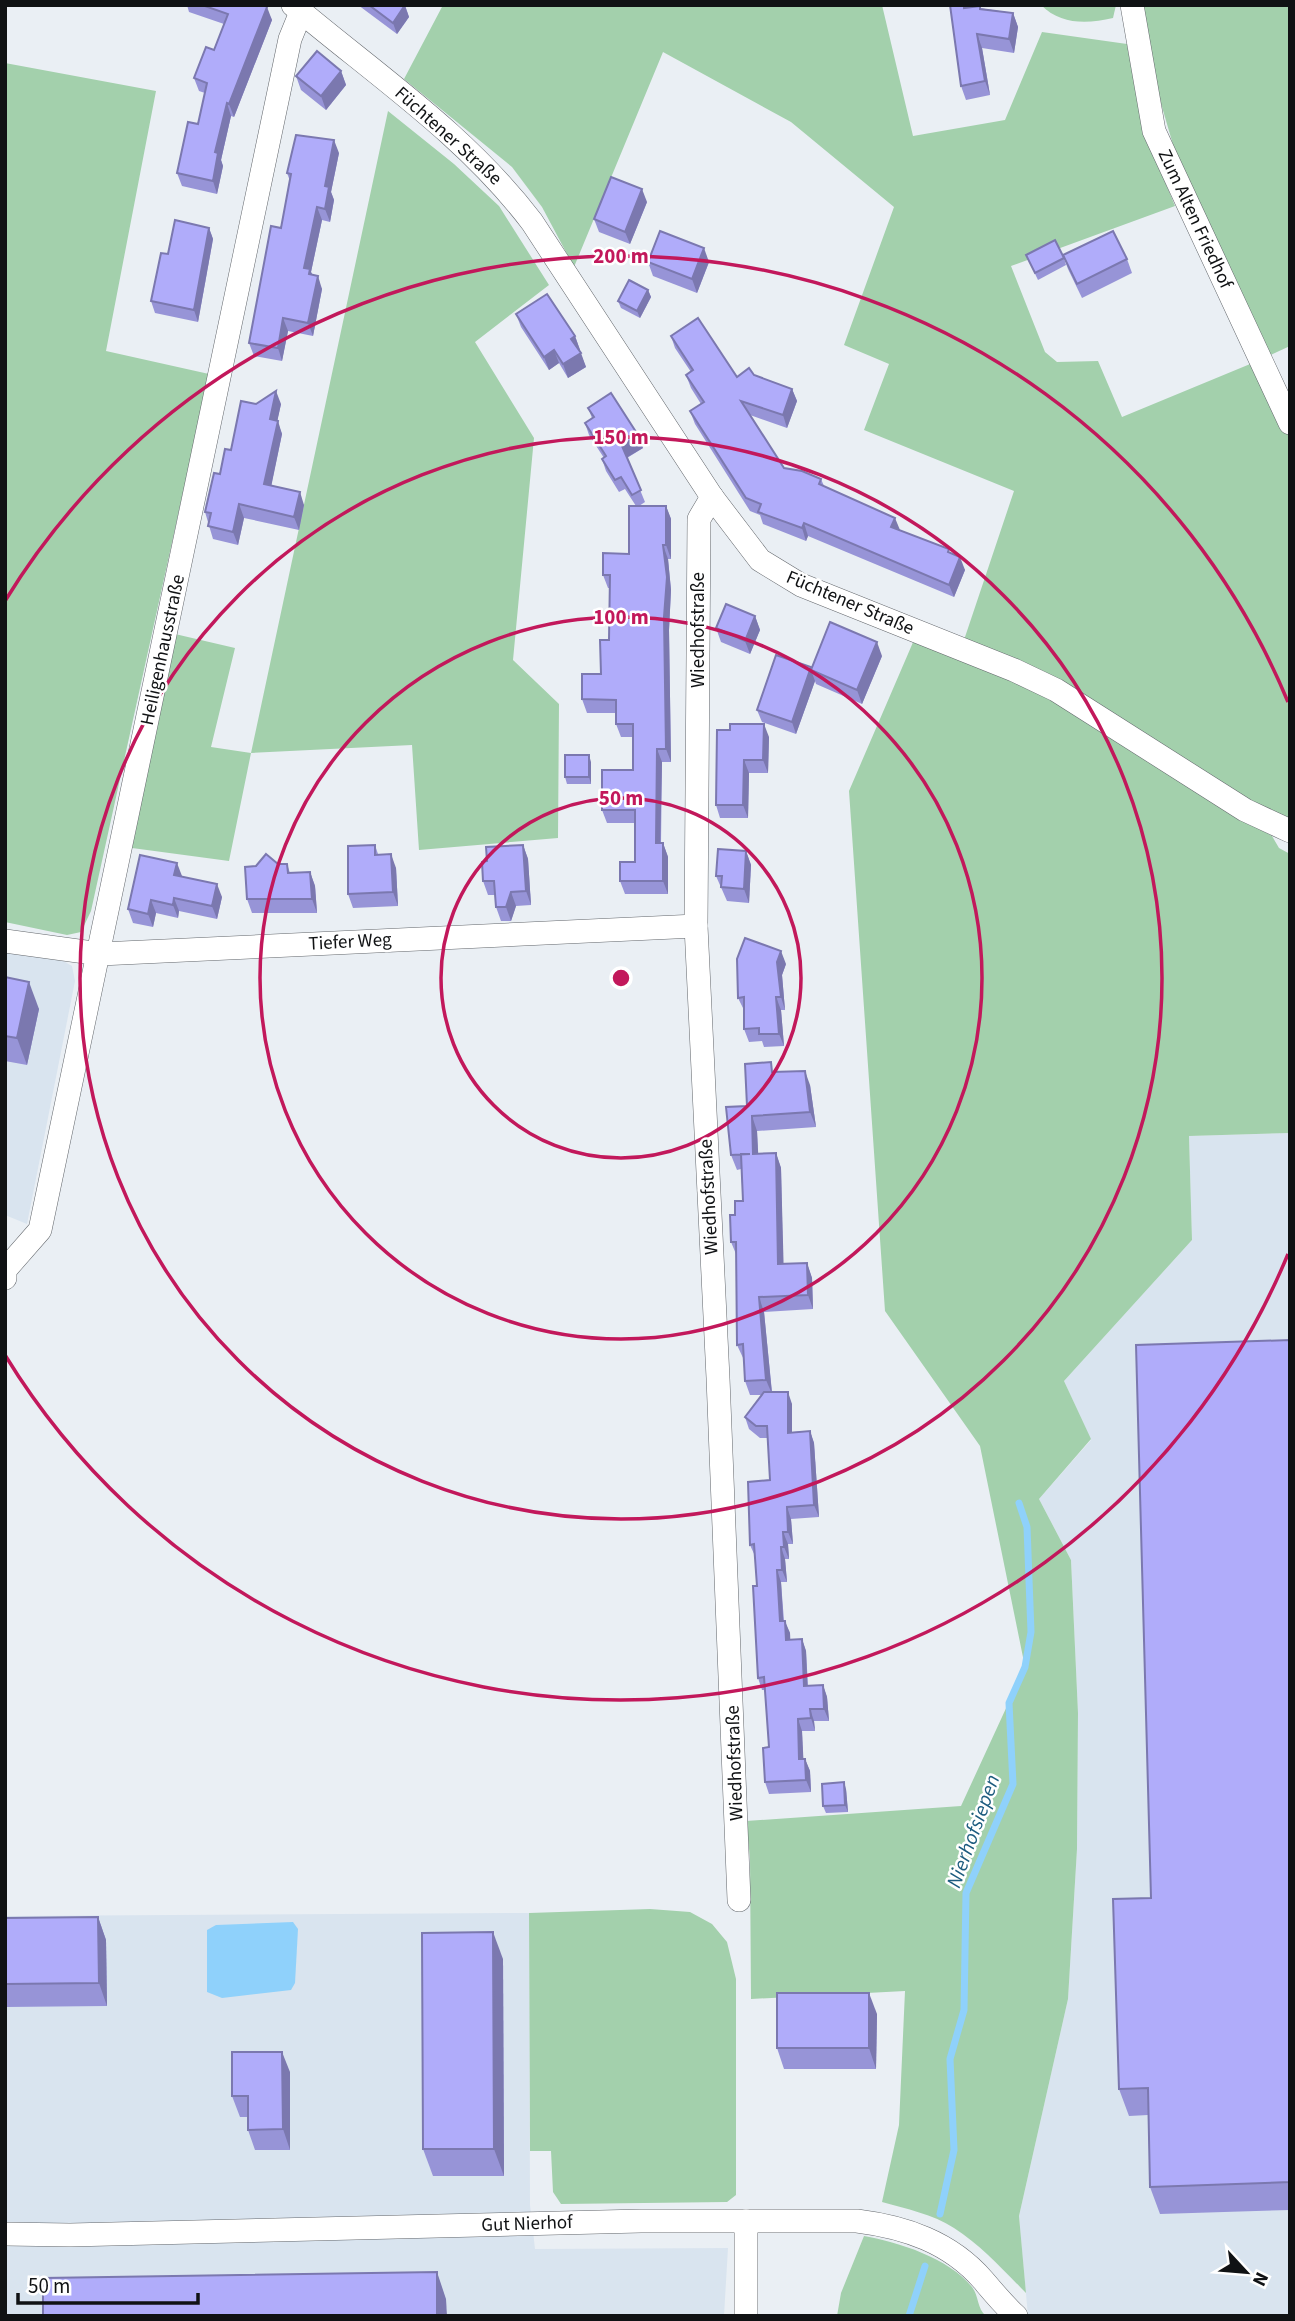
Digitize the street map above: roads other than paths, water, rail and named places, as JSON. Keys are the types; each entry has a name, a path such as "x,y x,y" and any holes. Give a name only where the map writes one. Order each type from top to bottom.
{"street":[{"name":"Zum Alten Friedhof","path":"1132,5 1154,131 1290,423"},
{"name":"Füchtener Straße","path":"297,8 477,156 505,186 532,222 712,497 740,538 760,560 778,573 1056,690 1245,810 1290,831"},
{"name":"Heiligenhausstraße","path":"5,1278 5,1270 40,1230 297,8"},
{"name":"Wiedhofstraße","path":"712,497 699,519 696,926 719,1391 739,1900"},
{"name":"Tiefer Weg","path":"5,941 100,954 696,926"},
{"name":"Gut Nierhof","path":"5,2234 827,2219 902,2229 952,2252 1016,2316"},
{"path":"746,2221 746,2316"}],"water":[{"path":"293,1922 298,1929 295,1983 291,1990 222,1998 207,1992 207,1930 216,1925"}],"waterway":[{"name":"Nierhofsiepen","path":"940,2214 954,2150 950,2059 964,2010 966,1893 1013,1784 1009,1703 1025,1667 1031,1632 1027,1527 1019,1503"},
{"name":"Nierhofsiepen","path":"909,2316 925,2266"}]}
